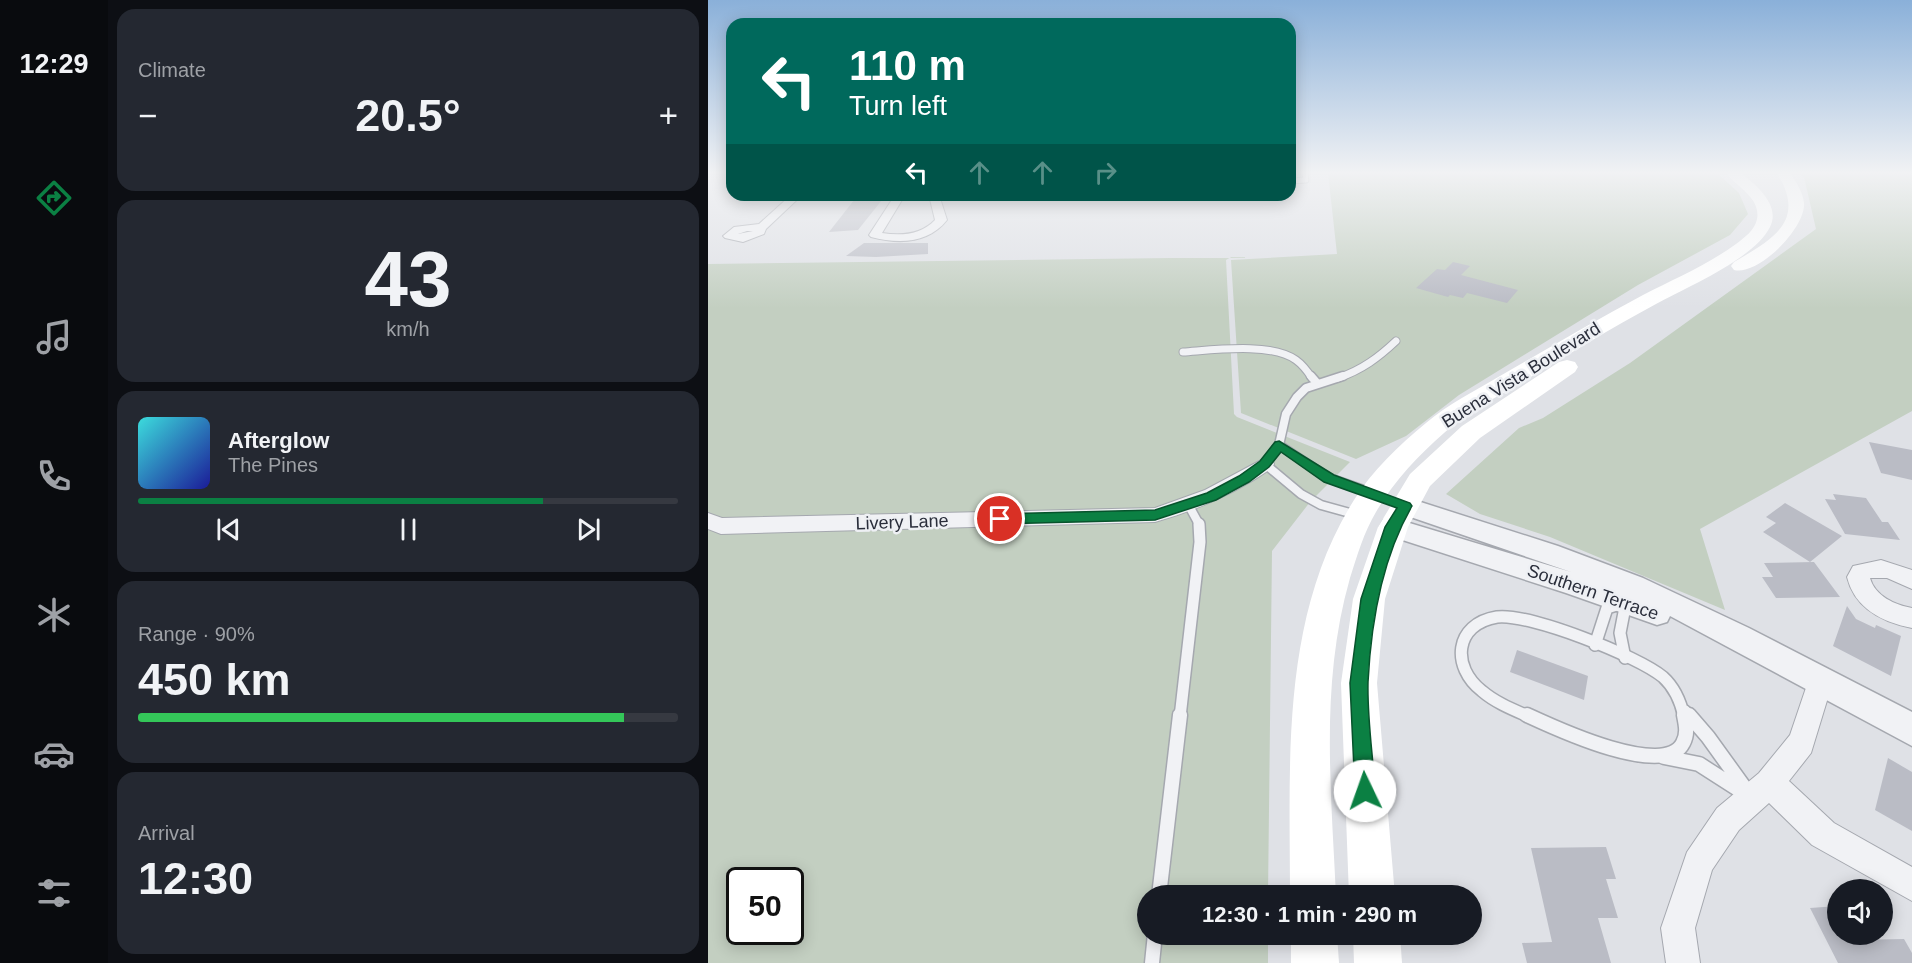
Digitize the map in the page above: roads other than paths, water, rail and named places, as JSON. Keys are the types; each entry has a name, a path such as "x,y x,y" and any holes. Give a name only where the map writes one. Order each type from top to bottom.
{"main road":[{"name":"Buena Vista Boulevard","path":"1313,885 1310,726 1319,637 1339,568 1367,505 1408,453 1448,417 1608,322 1725,258 1754,239 1765,218"},
{"name":"Buena Vista Boulevard","path":"1371,885 1359,683 1369,599 1399,517 1420,480 1471,432 1555,374 1769,249 1785,235 1795,218"},
{"path":"1367,505 1399,517"},
{"path":"1314,945 1315,963"},
{"path":"1377,945 1378,963"}],"street":[{"path":"761,228 772,218"},
{"path":"886,218 876,235 912,236 931,231 940,218"},
{"name":"Livery Lane","path":"710,524 721,526 1155,515 1212,497 1265,464"},
{"name":"Southern Terrace","path":"1399,517 1629,594 1790,665 1912,730"},
{"path":"1912,580 1900,573 1877,568 1862,572 1858,577 1864,593 1872,601 1896,615 1912,618"},
{"path":"1683,963 1678,928 1698,863 1728,819 1760,791 1800,743 1820,681"},
{"path":"1760,791 1823,834 1912,885"}],"lane":[{"path":"1367,505 1322,506 1301,494 1265,464 1279,445 1286,414 1306,388 1353,374 1378,358 1396,341"},
{"path":"1183,352 1248,350 1275,352 1293,358 1317,383"},
{"path":"1279,445 1367,505"},
{"path":"1161,885 1200,542 1200,526 1188,504"},
{"path":"1595,645 1607,608 1629,594"},
{"path":"1625,658 1620,633 1629,594"},
{"path":"1662,756 1677,752 1686,741 1687,723 1674,690 1663,677 1595,645 1520,618 1499,617 1482,620 1464,636 1460,650 1464,667 1472,683 1491,699 1616,751 1643,756 1662,756 1699,764 1721,776 1760,791"},
{"path":"1682,707 1760,791"},
{"path":"1152,963 1154,945"}]}
